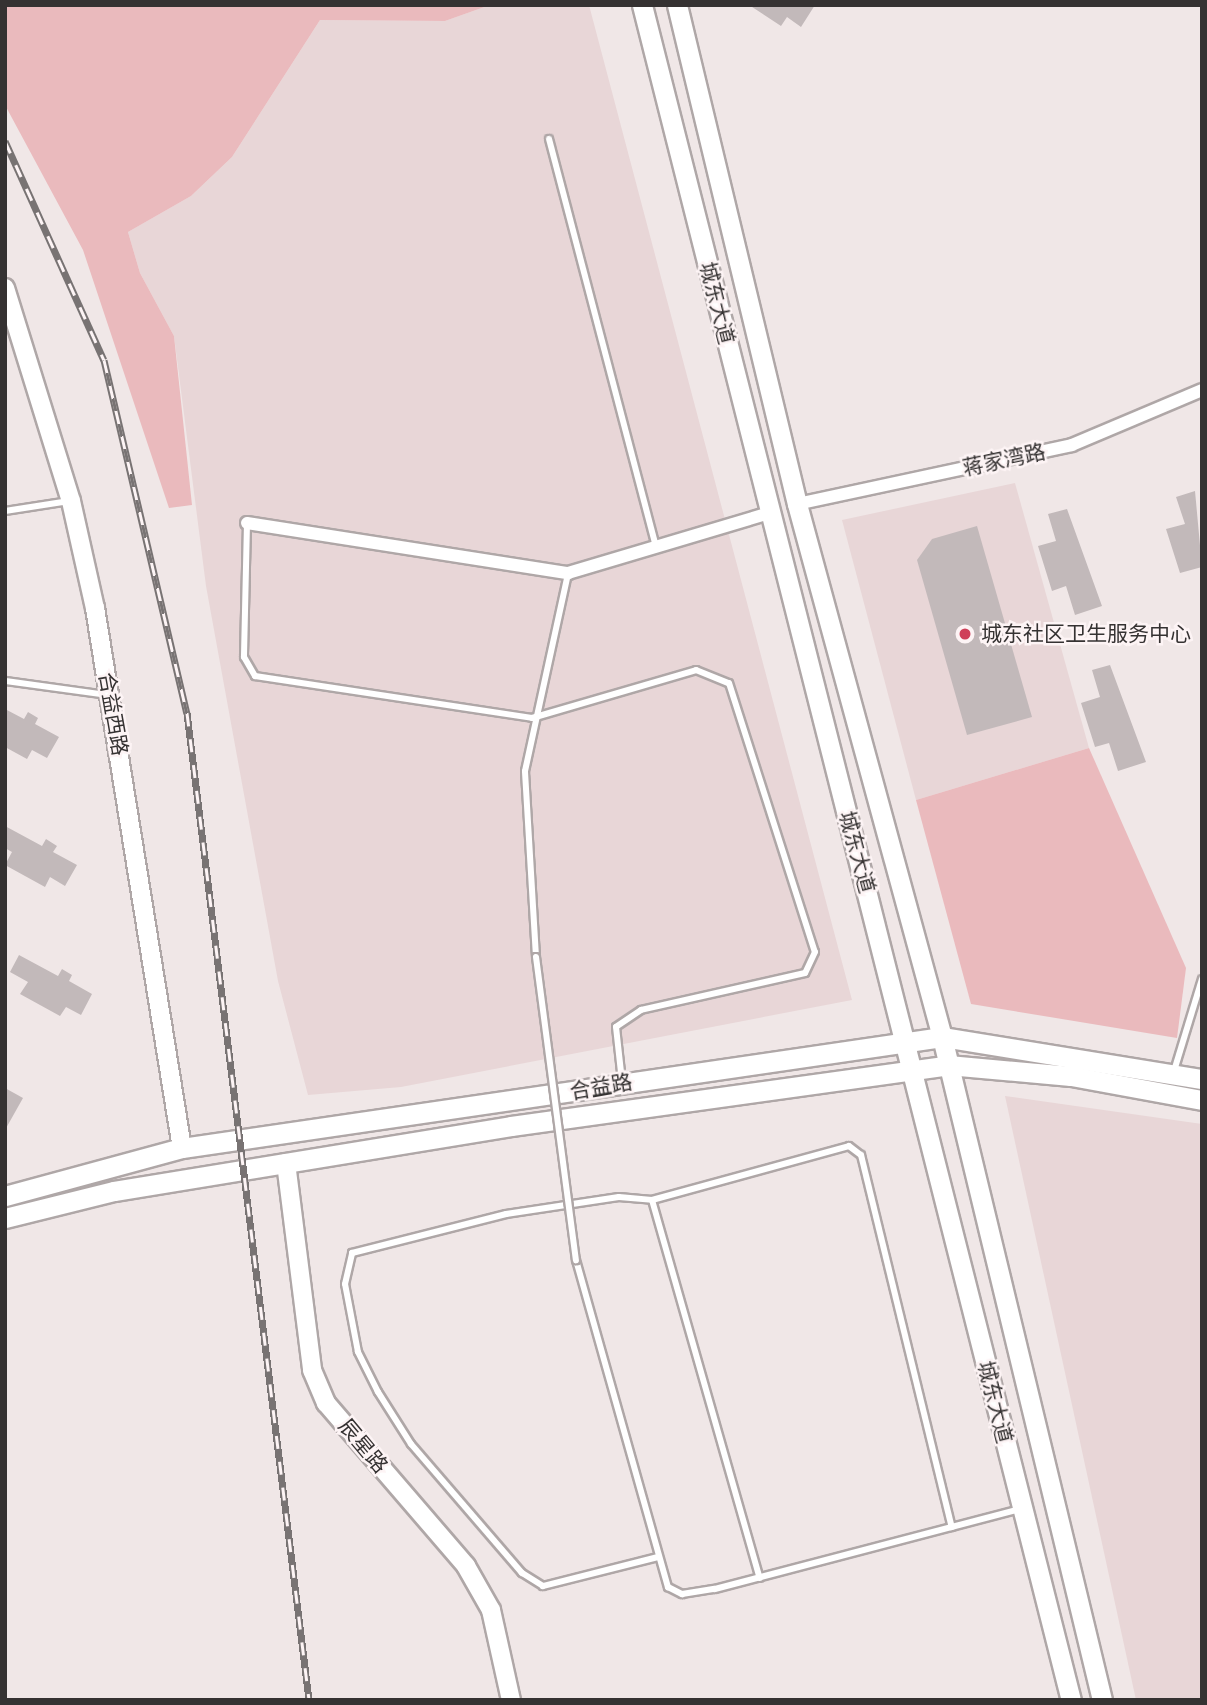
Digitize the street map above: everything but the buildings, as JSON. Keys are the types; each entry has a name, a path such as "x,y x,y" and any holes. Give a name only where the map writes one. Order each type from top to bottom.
{"main road":[{"name":"城东大道","path":"642,5 769,513 907,1041 1071,1700"},
{"name":"城东大道","path":"677,5 797,504 942,1037 1102,1700"},
{"name":"合益路","path":"5,1196 182,1148 942,1037 1202,1079"},
{"name":"合益路","path":"5,1218 32,1207 286,1163 948,1065 1071,1076 1202,1100"}],"street":[{"name":"合益西路","path":"5,288 71,501 110,696 182,1148"},
{"name":"蒋家湾路","path":"797,504 1072,445 1202,390"},
{"path":"247,523 568,573 769,513"},
{"name":"辰星路","path":"286,1163 312,1370 326,1403 466,1566 491,1610 512,1700"}],"lane":[{"path":"549,139 656,547"},
{"path":"5,512 71,501"},
{"path":"247,523 244,657 255,676 531,718 696,670 729,683 815,953 805,973 633,1015 616,1027 622,1083"},
{"path":"568,573 531,718 525,771 536,957 576,1260 668,1587 682,1594 760,1577 1022,1509"},
{"path":"5,681 110,696"},
{"path":"1173,1073 1202,979"},
{"path":"658,1557 543,1586 522,1573 411,1444 378,1392 358,1352 345,1284 352,1253 506,1214 619,1197 652,1200 849,1146 861,1155 951,1527"},
{"path":"652,1200 760,1577"}],"shaded area":[{"path":"5,5 490,5 445,21 320,20 232,157 191,196 128,232 140,273 174,336 192,505 169,508 83,250 5,105"},
{"path":"490,5 589,5 852,1000 401,1087 308,1095 278,981 206,586 174,336 140,273 128,232 191,196 232,157 320,20 445,21"},
{"name":"城东社区卫生服务中心","path":"1015,483 1089,748 916,800 842,520"},
{"path":"1089,748 1186,968 1177,1038 971,1004 916,800"},
{"path":"1005,1096 1202,1124 1202,1700 1136,1700"}],"railway":[{"path":"5,141 104,360 187,713 309,1700"}],"place":[{"name":"城东社区卫生服务中心","path":"965,634"}]}
